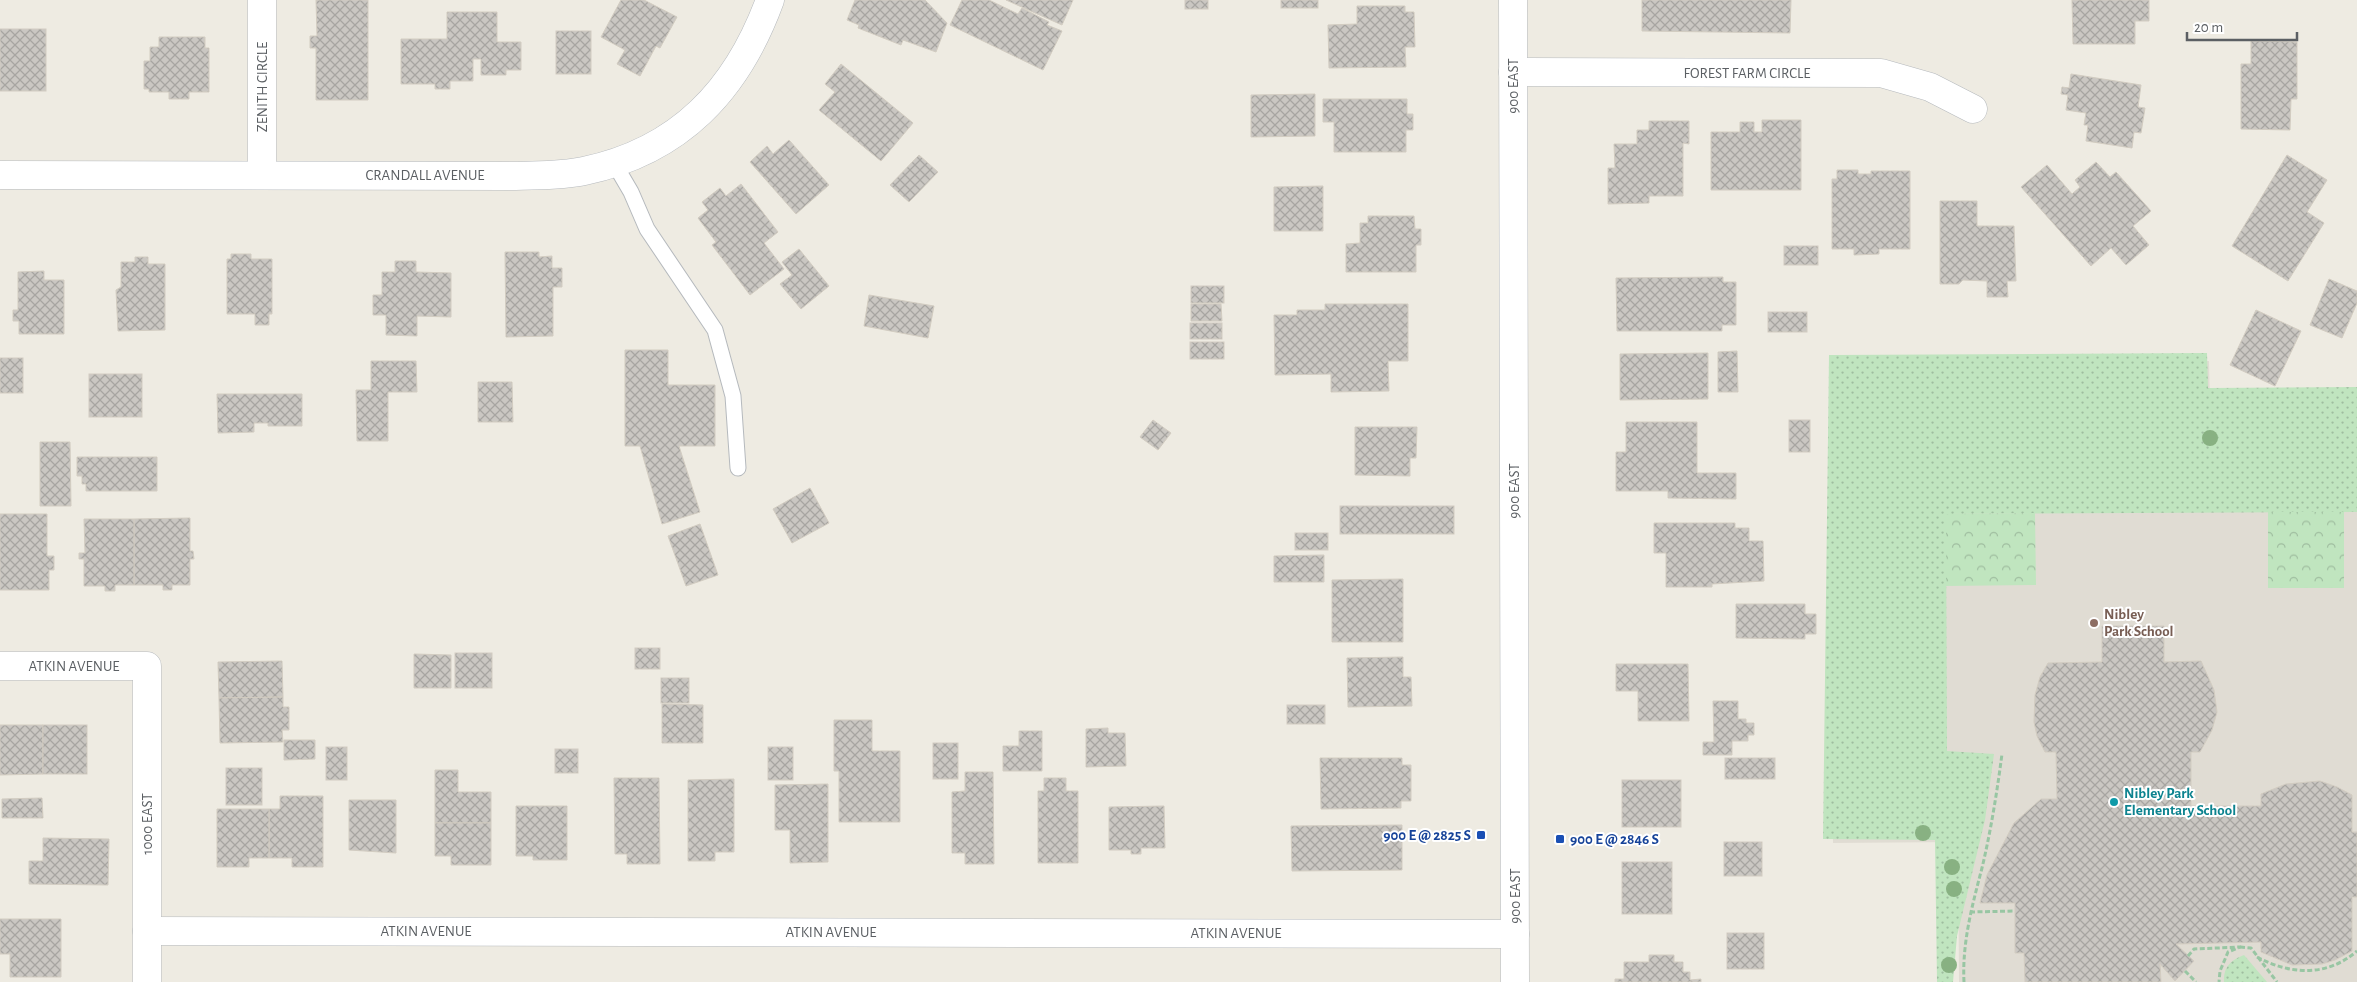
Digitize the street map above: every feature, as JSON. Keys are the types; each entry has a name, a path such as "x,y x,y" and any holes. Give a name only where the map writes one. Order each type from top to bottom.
{"street":[{"name":"ZENITH CIRCLE","path":"262,0 262,175"},
{"name":"CRANDALL AVENUE","path":"0,175 550,175 583,171 614,163 648,149 678,131 703,111 725,88 740,66 752,44 770,0"},
{"name":"900 EAST","path":"1513,0 1515,982"},
{"name":"FOREST FARM CIRCLE","path":"1513,72 1880,73 1930,87 1973,109"},
{"name":"ATKIN AVENUE","path":"0,666 147,666"},
{"name":"1000 EAST","path":"147,666 147,982"},
{"name":"ATKIN AVENUE","path":"147,931 1515,934"}],"lane":[{"path":"614,163 631,192 646,229 715,330 734,396 738,468"}],"path":[{"path":"1964,982 1963,966 1970,912 1996,804 2002,754"},
{"path":"1970,912 2015,911"},
{"path":"2219,982 2220,971 2228,952 2240,947"},
{"path":"2188,956 2194,949 2251,948 2276,982"},
{"path":"2257,957 2275,966 2297,970 2323,970 2344,962 2357,951"},
{"path":"2185,971 2196,982"}],"shaded area":[{"name":"Nibley Park School","path":"2209,361 2210,403 2357,402 2357,982 1959,982 1958,842 1833,843 1830,364"}],"green space":[{"path":"2207,353 2208,388 2357,387 2357,512 1946,514 1947,751 1994,754 1985,820 1957,936 1953,982 1937,982 1935,840 1823,839 1829,355"},
{"path":"2268,512 2344,512 2344,588 2268,588"},
{"path":"2035,513 2036,585 1946,586 1946,514"},
{"path":"2244,955 2267,982 2224,982 2226,968 2235,959"}],"building":[{"path":"316,0 368,0 368,100 316,100 316,48 310,48 310,36 317,36"},
{"path":"621,0 644,0 677,17 660,48 656,46 640,76 617,64 625,50 601,37"},
{"path":"855,0 925,0 947,23 936,52 903,40 901,45 858,28 859,25 847,20"},
{"path":"962,0 989,0 1018,14 1022,8 1049,22 1047,25 1062,31 1043,70 950,25"},
{"path":"1006,0 1073,0 1062,25"},
{"path":"1185,0 1208,0 1208,9 1185,9"},
{"path":"1281,0 1318,0 1318,8 1281,8"},
{"path":"1642,0 1791,0 1790,33 1642,31"},
{"path":"2072,0 2149,0 2149,21 2135,21 2135,44 2073,44"},
{"path":"1357,6 1405,6 1405,12 1414,12 1415,47 1405,47 1406,67 1329,68 1328,25 1357,24"},
{"path":"447,12 497,12 497,42 521,42 521,70 506,70 506,75 481,75 481,59 473,59 473,81 450,81 450,89 435,89 435,84 401,84 401,39 447,39"},
{"path":"0,29 46,29 46,91 0,91"},
{"path":"556,31 591,31 591,74 556,74"},
{"path":"159,37 205,37 205,48 209,48 209,92 189,92 189,99 169,99 169,92 149,92 149,89 144,89 144,61 150,61 150,47 159,47"},
{"path":"2251,41 2297,42 2297,99 2291,99 2290,130 2241,129 2241,64 2251,64"},
{"path":"841,64 913,123 881,161 819,110 835,92 825,84"},
{"path":"2071,74 2141,85 2138,107 2145,108 2141,133 2134,132 2132,148 2086,141 2088,125 2084,125 2086,113 2066,110 2068,95 2061,94 2062,87 2069,88"},
{"path":"1315,94 1315,136 1251,137 1251,95"},
{"path":"1323,99 1407,99 1407,114 1413,114 1413,130 1406,130 1406,152 1334,152 1334,122 1323,122"},
{"path":"1762,120 1801,120 1801,190 1711,190 1711,132 1740,132 1740,122 1754,122 1754,132 1762,132"},
{"path":"1649,121 1689,121 1689,144 1683,143 1683,196 1649,196 1649,203 1608,204 1608,168 1615,168 1614,144 1637,144 1637,130 1649,130"},
{"path":"789,140 829,185 796,214 750,162 767,146 773,154"},
{"path":"919,155 938,172 909,202 890,185"},
{"path":"2287,155 2327,180 2307,212 2324,223 2288,281 2232,246"},
{"path":"2096,162 2110,177 2116,172 2151,211 2133,226 2149,245 2126,265 2111,248 2091,266 2021,187 2047,165 2072,194 2080,187 2075,180"},
{"path":"1837,170 1858,170 1858,174 1871,174 1871,171 1910,171 1910,249 1879,249 1879,254 1854,255 1854,249 1832,249 1832,179 1837,179"},
{"path":"741,184 778,232 764,243 784,269 750,295 712,245 716,242 698,218 708,210 702,202 720,188 726,196"},
{"path":"1323,186 1323,231 1274,231 1274,187"},
{"path":"1940,201 1977,201 1977,226 2014,226 2016,281 2007,281 2008,297 1987,297 1987,281 1963,280 1959,284 1940,284"},
{"path":"1368,216 1414,216 1415,229 1421,229 1421,245 1416,245 1416,272 1346,272 1346,244 1360,243 1360,223 1368,223"},
{"path":"1784,246 1818,246 1818,265 1784,265"},
{"path":"799,249 829,286 801,309 780,284 792,275 782,262"},
{"path":"505,252 539,252 539,257 552,256 552,268 562,268 562,287 553,287 553,336 506,337"},
{"path":"231,254 251,254 251,259 272,259 272,314 269,314 269,325 255,325 255,314 227,314 227,259 231,259"},
{"path":"135,257 148,257 148,264 165,264 165,330 118,331 116,290 121,287 121,262 135,262"},
{"path":"395,261 416,261 416,272 451,273 451,317 417,316 417,336 386,335 386,315 373,315 373,295 382,295 382,272 395,272"},
{"path":"44,271 44,280 64,280 64,334 19,334 19,321 13,321 13,310 18,310 18,272"},
{"path":"1723,277 1723,282 1736,282 1736,325 1722,325 1722,331 1617,331 1616,278"},
{"path":"2329,279 2357,291 2357,303 2342,338 2310,325"},
{"path":"1191,286 1224,286 1224,303 1191,303"},
{"path":"869,295 934,306 928,338 864,326"},
{"path":"1191,304 1221,304 1222,321 1191,321"},
{"path":"1325,304 1408,304 1408,361 1388,361 1389,391 1331,392 1331,374 1275,375 1274,315 1297,315 1297,310 1325,310"},
{"path":"2256,310 2301,331 2275,386 2230,365"},
{"path":"1768,312 1807,312 1807,332 1768,332"},
{"path":"1190,323 1222,323 1222,339 1190,339"},
{"path":"1190,342 1224,342 1224,359 1190,359"},
{"path":"625,350 668,350 668,385 715,385 715,446 679,446 700,512 662,524 640,446 625,446"},
{"path":"1737,351 1738,392 1718,392 1718,352"},
{"path":"1708,353 1708,399 1620,400 1620,354"},
{"path":"0,358 23,358 23,393 0,393"},
{"path":"371,361 416,361 417,392 388,392 388,441 357,441 356,390 371,390"},
{"path":"89,374 142,374 142,417 89,417"},
{"path":"478,382 512,382 513,422 478,422"},
{"path":"217,394 302,394 302,426 268,426 268,423 254,423 254,432 218,433"},
{"path":"1153,420 1171,433 1158,450 1140,437"},
{"path":"1789,420 1810,420 1810,452 1789,452"},
{"path":"1626,422 1697,422 1697,473 1736,473 1736,499 1668,498 1668,491 1616,491 1616,452 1626,452"},
{"path":"1355,427 1417,427 1416,458 1410,458 1410,476 1355,475"},
{"path":"40,442 70,442 71,506 40,506"},
{"path":"77,457 157,457 157,491 86,491 86,484 82,484 82,476 77,476"},
{"path":"810,488 829,523 792,543 773,509"},
{"path":"1340,506 1454,506 1454,534 1340,534"},
{"path":"0,514 47,514 47,556 54,556 54,570 49,570 49,590 0,590"},
{"path":"190,518 190,551 193,551 194,559 190,559 190,585 172,585 172,590 163,590 163,585 134,585 134,519"},
{"path":"84,519 134,519 134,585 115,585 115,591 105,591 105,586 84,586 84,559 79,559 79,553 85,553"},
{"path":"1654,523 1735,523 1735,528 1749,528 1749,541 1763,541 1764,581 1712,584 1712,587 1666,587 1666,553 1654,553"},
{"path":"700,524 718,575 686,586 668,536"},
{"path":"1295,533 1328,533 1328,550 1295,550"},
{"path":"1324,555 1324,582 1274,582 1274,556"},
{"path":"1403,579 1403,642 1332,642 1332,580"},
{"path":"1736,604 1805,604 1805,614 1816,614 1816,634 1805,634 1805,639 1736,638"},
{"name":"Nibley Park Elementary School","path":"2102,626 2164,626 2164,662 2201,661 2214,690 2217,712 2212,730 2200,752 2191,752 2191,806 2261,806 2261,794 2286,784 2320,781 2352,795 2352,832 2357,832 2357,897 2352,897 2352,951 2322,964 2292,965 2261,952 2261,942 2176,944 2194,961 2175,981 2160,964 2161,982 2025,982 2024,953 2015,953 2015,903 1980,903 1987,875 2014,823 2041,799 2057,799 2056,752 2045,752 2037,736 2034,722 2035,695 2040,677 2048,663 2102,662"},
{"path":"635,648 660,648 660,669 635,669"},
{"path":"455,653 492,653 492,688 455,688"},
{"path":"414,654 451,655 451,688 414,688"},
{"path":"1403,657 1403,677 1411,677 1412,706 1348,707 1347,658"},
{"path":"282,661 283,697 219,698 218,662"},
{"path":"1616,664 1688,664 1689,721 1638,721 1638,691 1616,691"},
{"path":"661,678 689,678 689,703 661,703"},
{"path":"283,697 283,707 289,707 289,730 282,730 283,742 220,743 219,698"},
{"path":"1713,701 1738,701 1738,719 1746,719 1746,723 1754,723 1754,735 1748,735 1748,741 1732,741 1732,755 1703,755 1703,742 1714,742"},
{"path":"662,704 703,705 703,743 662,743"},
{"path":"1287,705 1325,705 1325,724 1287,724"},
{"path":"834,720 872,720 872,751 900,751 900,822 839,822 839,771 834,771"},
{"path":"0,725 43,725 43,774 0,775"},
{"path":"43,725 87,725 87,774 43,774"},
{"path":"1108,728 1108,733 1125,733 1126,766 1086,767 1086,729"},
{"path":"1019,731 1042,731 1042,771 1003,771 1003,746 1019,746"},
{"path":"284,740 315,740 315,759 284,760"},
{"path":"933,743 958,743 958,779 933,779"},
{"path":"326,747 347,747 347,780 326,780"},
{"path":"768,747 793,747 793,780 768,780"},
{"path":"555,749 578,749 578,773 555,773"},
{"path":"1320,758 1402,758 1402,765 1411,765 1411,801 1401,801 1401,808 1321,809"},
{"path":"1725,758 1775,758 1775,779 1725,779"},
{"path":"226,768 262,768 262,805 226,805"},
{"path":"435,770 458,770 458,792 491,792 491,823 435,823"},
{"path":"965,772 993,772 994,864 965,864 965,853 952,853 952,792 965,791"},
{"path":"614,778 659,778 660,864 627,864 627,854 615,854"},
{"path":"1044,778 1066,778 1066,791 1078,791 1078,863 1038,863 1038,791 1044,791"},
{"path":"734,779 734,852 715,852 715,861 688,861 688,780"},
{"path":"1622,780 1681,780 1681,827 1622,827"},
{"path":"828,784 828,862 790,863 790,830 775,830 775,785"},
{"path":"280,796 323,796 323,867 292,867 292,858 269,858 269,809 280,809"},
{"path":"42,798 43,818 2,818 2,799"},
{"path":"349,800 396,800 396,853 349,850"},
{"path":"516,806 567,806 567,860 533,860 533,856 516,856"},
{"path":"1164,806 1165,848 1141,848 1141,854 1131,854 1131,850 1109,850 1109,807"},
{"path":"217,809 269,809 269,858 249,858 249,867 217,867"},
{"path":"435,823 491,823 491,865 451,865 451,856 435,856"},
{"path":"1402,825 1402,870 1292,871 1291,826"},
{"path":"43,838 109,839 108,885 29,884 29,861 43,861"},
{"path":"1724,842 1762,842 1762,876 1724,876"},
{"path":"1622,862 1672,862 1672,914 1622,914"},
{"path":"0,919 61,919 61,977 10,977 10,954 0,954"},
{"path":"1727,933 1764,933 1764,969 1727,969"},
{"path":"1649,955 1674,955 1674,962 1683,962 1683,972 1690,972 1690,980 1701,979 1701,982 1615,982 1615,979 1624,979 1624,962 1649,962"}],"place":[{"name":"Nibley Park School","path":"2094,623"},
{"name":"Nibley Park Elementary School","path":"2114,802"},
{"name":"900 E @ 2825 S","path":"1481,835"},
{"name":"900 E @ 2846 S","path":"1560,839"}]}
